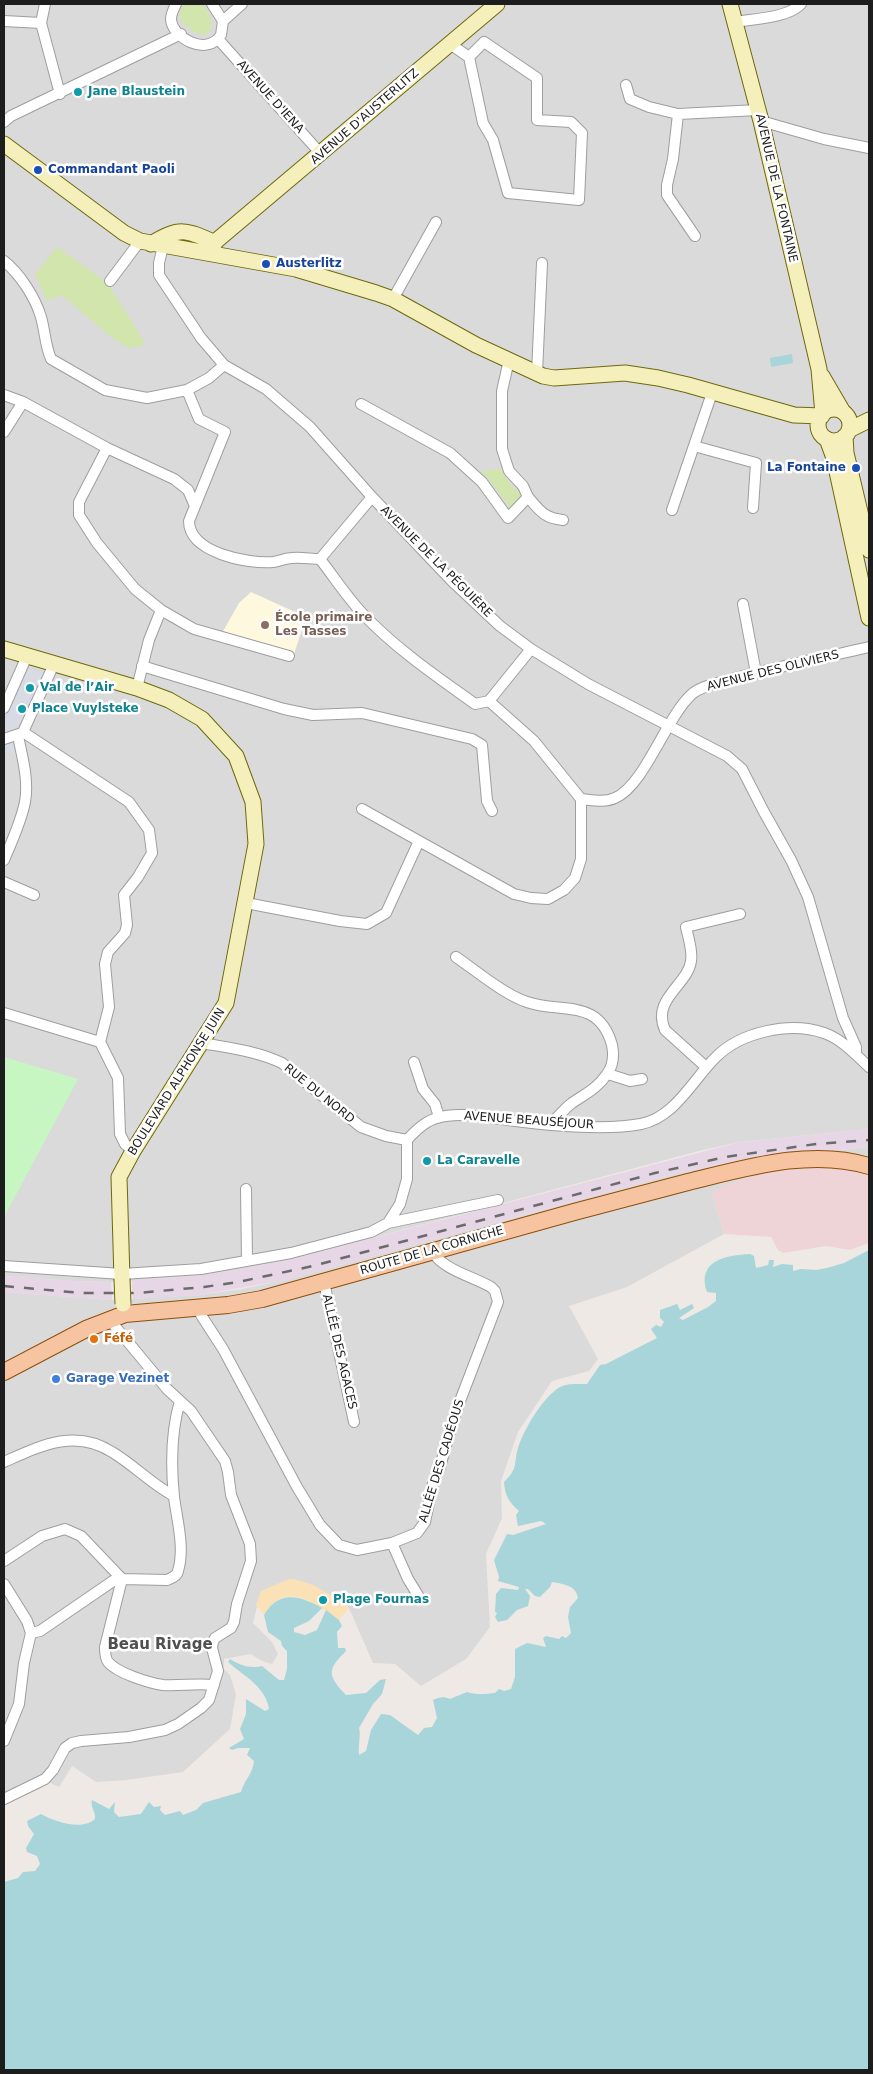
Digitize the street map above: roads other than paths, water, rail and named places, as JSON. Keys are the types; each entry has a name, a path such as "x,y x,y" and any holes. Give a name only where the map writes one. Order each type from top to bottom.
{"main road":[{"name":"ROUTE DE LA CORNICHE","path":"4,1372 124,1309 198,1307 262,1300 432,1251 745,1168 775,1162 828,1159 843,1160 869,1166"}],"street":[{"path":"45,4 41,23 60,94"},
{"path":"163,4 174,6 171,18 173,24 191,43 198,46 213,43 222,34 223,21 212,4"},
{"path":"223,21 242,4"},
{"name":"AVENUE D'AUSTERLITZ","path":"214,250 232,229 497,4"},
{"name":"AVENUE DE LA FONTAINE","path":"730,4 759,116 820,373 823,424 834,458 869,618"},
{"path":"735,22 776,16 798,8 801,4"},
{"path":"4,21 41,23"},
{"path":"4,122 181,34"},
{"name":"AVENUE D'IENA","path":"218,39 322,154"},
{"path":"450,44 469,57 483,123 493,140 508,193 579,200 582,133 571,122 537,120 537,78 484,42 469,57"},
{"path":"626,85 630,99 649,107 678,114 759,116 824,139 869,148"},
{"path":"678,114 667,195 695,236"},
{"path":"4,144 124,233 152,244"},
{"path":"393,299 436,222"},
{"path":"110,282 152,244 173,232 194,233 214,250 296,269 393,299 537,381 546,384 643,376"},
{"name":"AVENUE DE LA PÉGUIÈRE","path":"152,244 159,263 159,275 201,338 224,365 266,389 310,427 372,497 452,582 500,626 531,649 588,684 727,756 742,769 791,860 808,897 844,1018 856,1047 856,1054 869,1067"},
{"path":"4,261 29,291 41,316 51,359 105,390 147,398 187,390 209,378 224,365"},
{"path":"537,373 542,263"},
{"path":"508,363 554,378 625,373 680,383 823,424 837,440 846,424"},
{"path":"508,363 502,391 502,450 509,471 523,486 528,497 545,516 551,519 563,520"},
{"name":"AVENUE DE LA FONTAINE","path":"820,373 846,424"},
{"path":"187,390 199,420 225,432 189,521 189,529 210,550 232,558 272,562 293,557 320,560 361,612 413,660 475,704 489,701 531,649"},
{"path":"672,510 712,393"},
{"path":"4,395 23,402 107,448 174,478 188,490 196,506"},
{"path":"4,432 23,402"},
{"path":"360,404 450,452 482,482 508,518 528,497"},
{"path":"823,424 833,409 846,424 846,453 869,550"},
{"path":"846,424 868,421"},
{"path":"694,446 756,463 753,508"},
{"path":"107,448 80,502 79,515 97,543 135,589 161,610 194,629 289,656"},
{"path":"320,560 372,497"},
{"path":"743,604 756,673"},
{"path":"137,688 149,640 161,610"},
{"name":"AVENUE DES OLIVIERS","path":"581,799 609,800 616,798 629,788 692,693 717,683 869,647"},
{"name":"BOULEVARD ALPHONSE JUIN","path":"4,649 137,688 169,700 202,719 236,756 253,802 256,844 226,1003 133,1151 119,1177 124,1309"},
{"path":"4,708 28,656"},
{"path":"4,860 20,821 26,800 25,769 20,734 54,664"},
{"path":"142,666 284,710 313,715 362,714 472,739 482,745 487,801 492,811"},
{"path":"362,809 514,894 548,899 564,890 575,878 581,859 581,799 534,741 489,701"},
{"path":"4,740 20,734"},
{"path":"20,734 128,802 149,830 152,853 124,896 126,932 108,952 105,964 109,1008 100,1042 118,1078 120,1134 133,1151"},
{"path":"246,902 340,921 367,924 386,913 419,841"},
{"path":"4,882 34,895"},
{"path":"706,1067 665,1030 662,1024 662,1015 670,994 689,968 692,960 686,927 740,914"},
{"path":"456,957 526,1002 546,1007 574,1008 592,1016 604,1028 613,1050 612,1064 608,1074 592,1091 571,1104 550,1125"},
{"path":"4,1013 100,1042"},
{"path":"832,1037 840,1029 844,1018"},
{"name":"AVENUE BEAUSÉJOUR","path":"408,1140 424,1125 439,1117 470,1115 550,1125 628,1126 652,1122 668,1112 717,1056 741,1039 765,1031 785,1029 825,1033 856,1054"},
{"name":"RUE DU NORD","path":"202,1043 258,1054 282,1063 361,1127 386,1136 408,1140"},
{"path":"414,1062 423,1089 435,1104 439,1117"},
{"path":"608,1074 630,1081 642,1079"},
{"path":"388,1223 400,1204 407,1179 408,1140"},
{"path":"246,1189 247,1261"},
{"path":"4,1266 122,1276 201,1268 291,1253 371,1232 388,1223 498,1200"},
{"name":"ALLÉE DES CADÉOUS","path":"198,1307 223,1348 297,1487 324,1531 340,1545 357,1550 392,1543 417,1533 425,1522 433,1483 440,1467 455,1414 498,1302 495,1291 491,1287 456,1271 436,1258 432,1251"},
{"name":"ALLÉE DES AGACES","path":"324,1282 354,1422"},
{"path":"4,1798 45,1779 53,1770 65,1748 72,1744 147,1734 178,1724 201,1708 209,1700 218,1671 212,1648 213,1642 231,1628 234,1622 237,1604 252,1556 250,1544 231,1495 225,1461 191,1411 167,1389 108,1319"},
{"path":"31,1633 40,1631 113,1582 122,1579 167,1580 174,1578 178,1572 180,1555 178,1520 174,1496 173,1437 180,1401"},
{"path":"4,1462 39,1447 77,1439 94,1443 112,1451 161,1489 174,1496"},
{"path":"4,1561 42,1536 65,1529 81,1536 122,1579"},
{"path":"392,1543 408,1579 419,1597"},
{"path":"122,1579 105,1647 105,1656 109,1663 140,1679 162,1684 198,1683 214,1685"},
{"path":"4,1584 27,1622 31,1633 24,1663 20,1697 9,1716 4,1741"}],"water":[{"path":"792,354 793,363 771,367 770,358"},
{"path":"869,1250 869,2070 4,2070 4,1882 18,1878 23,1872 35,1871 40,1864 37,1856 27,1852 26,1848 34,1834 27,1821 41,1814 68,1824 89,1823 95,1819 92,1800 109,1809 115,1802 114,1812 119,1817 141,1814 149,1802 154,1807 161,1806 160,1810 165,1815 180,1811 183,1815 196,1810 203,1803 241,1792 252,1770 254,1761 247,1755 250,1748 232,1750 229,1748 244,1739 240,1729 246,1714 246,1699 265,1711 269,1709 264,1694 259,1688 228,1662 230,1659 245,1666 262,1666 279,1680 284,1680 287,1669 287,1651 282,1646 281,1641 268,1632 264,1615 276,1601 283,1598 291,1597 306,1600 322,1608 309,1621 294,1628 294,1632 305,1635 317,1630 326,1610 339,1620 342,1626 337,1632 338,1648 345,1648 346,1651 335,1663 332,1673 335,1682 346,1695 366,1693 380,1680 386,1679 382,1694 373,1704 359,1728 359,1755 366,1751 371,1730 381,1714 390,1715 418,1735 424,1728 432,1727 437,1718 433,1700 437,1698 446,1697 450,1699 467,1692 488,1694 495,1693 499,1689 504,1691 511,1689 515,1677 515,1649 527,1643 546,1647 543,1638 546,1636 559,1639 562,1636 566,1638 571,1633 568,1617 570,1607 578,1598 575,1590 572,1588 552,1582 550,1587 540,1597 525,1589 530,1596 528,1606 517,1610 507,1620 498,1622 495,1617 497,1613 495,1612 496,1594 501,1588 518,1590 519,1587 498,1581 499,1577 494,1560 507,1534 513,1535 546,1524 541,1521 518,1526 516,1515 519,1511 508,1498 504,1482 514,1469 518,1448 529,1423 547,1398 560,1387 570,1384 587,1384 600,1365 606,1364 657,1338 651,1329 656,1325 661,1327 664,1322 660,1318 660,1310 677,1304 680,1310 692,1304 694,1308 679,1318 683,1320 716,1301 716,1293 707,1292 706,1273 709,1267 723,1258 750,1254 754,1256 756,1268 768,1265 769,1260 774,1260 773,1267 782,1264 793,1265 793,1271 801,1269 816,1270 844,1263"}],"railway":[{"path":"4,1286 81,1293 137,1293 238,1282 313,1266 655,1173 725,1157 816,1144 869,1140"}],"place":[{"name":"Jane Blaustein","path":"78,92"},
{"name":"Commandant Paoli","path":"38,170"},
{"name":"Austerlitz","path":"266,264"},
{"name":"La Fontaine","path":"856,468"},
{"name":"École primaire Les Tasses","path":"265,625"},
{"name":"Val de l’Air","path":"30,688"},
{"name":"Place Vuylsteke","path":"22,709"},
{"name":"La Caravelle","path":"427,1161"},
{"name":"Féfé","path":"94,1339"},
{"name":"Garage Vezinet","path":"56,1379"},
{"name":"Plage Fournas","path":"323,1600"}],"district":[{"name":"Beau Rivage","path":"160,1645"}]}
